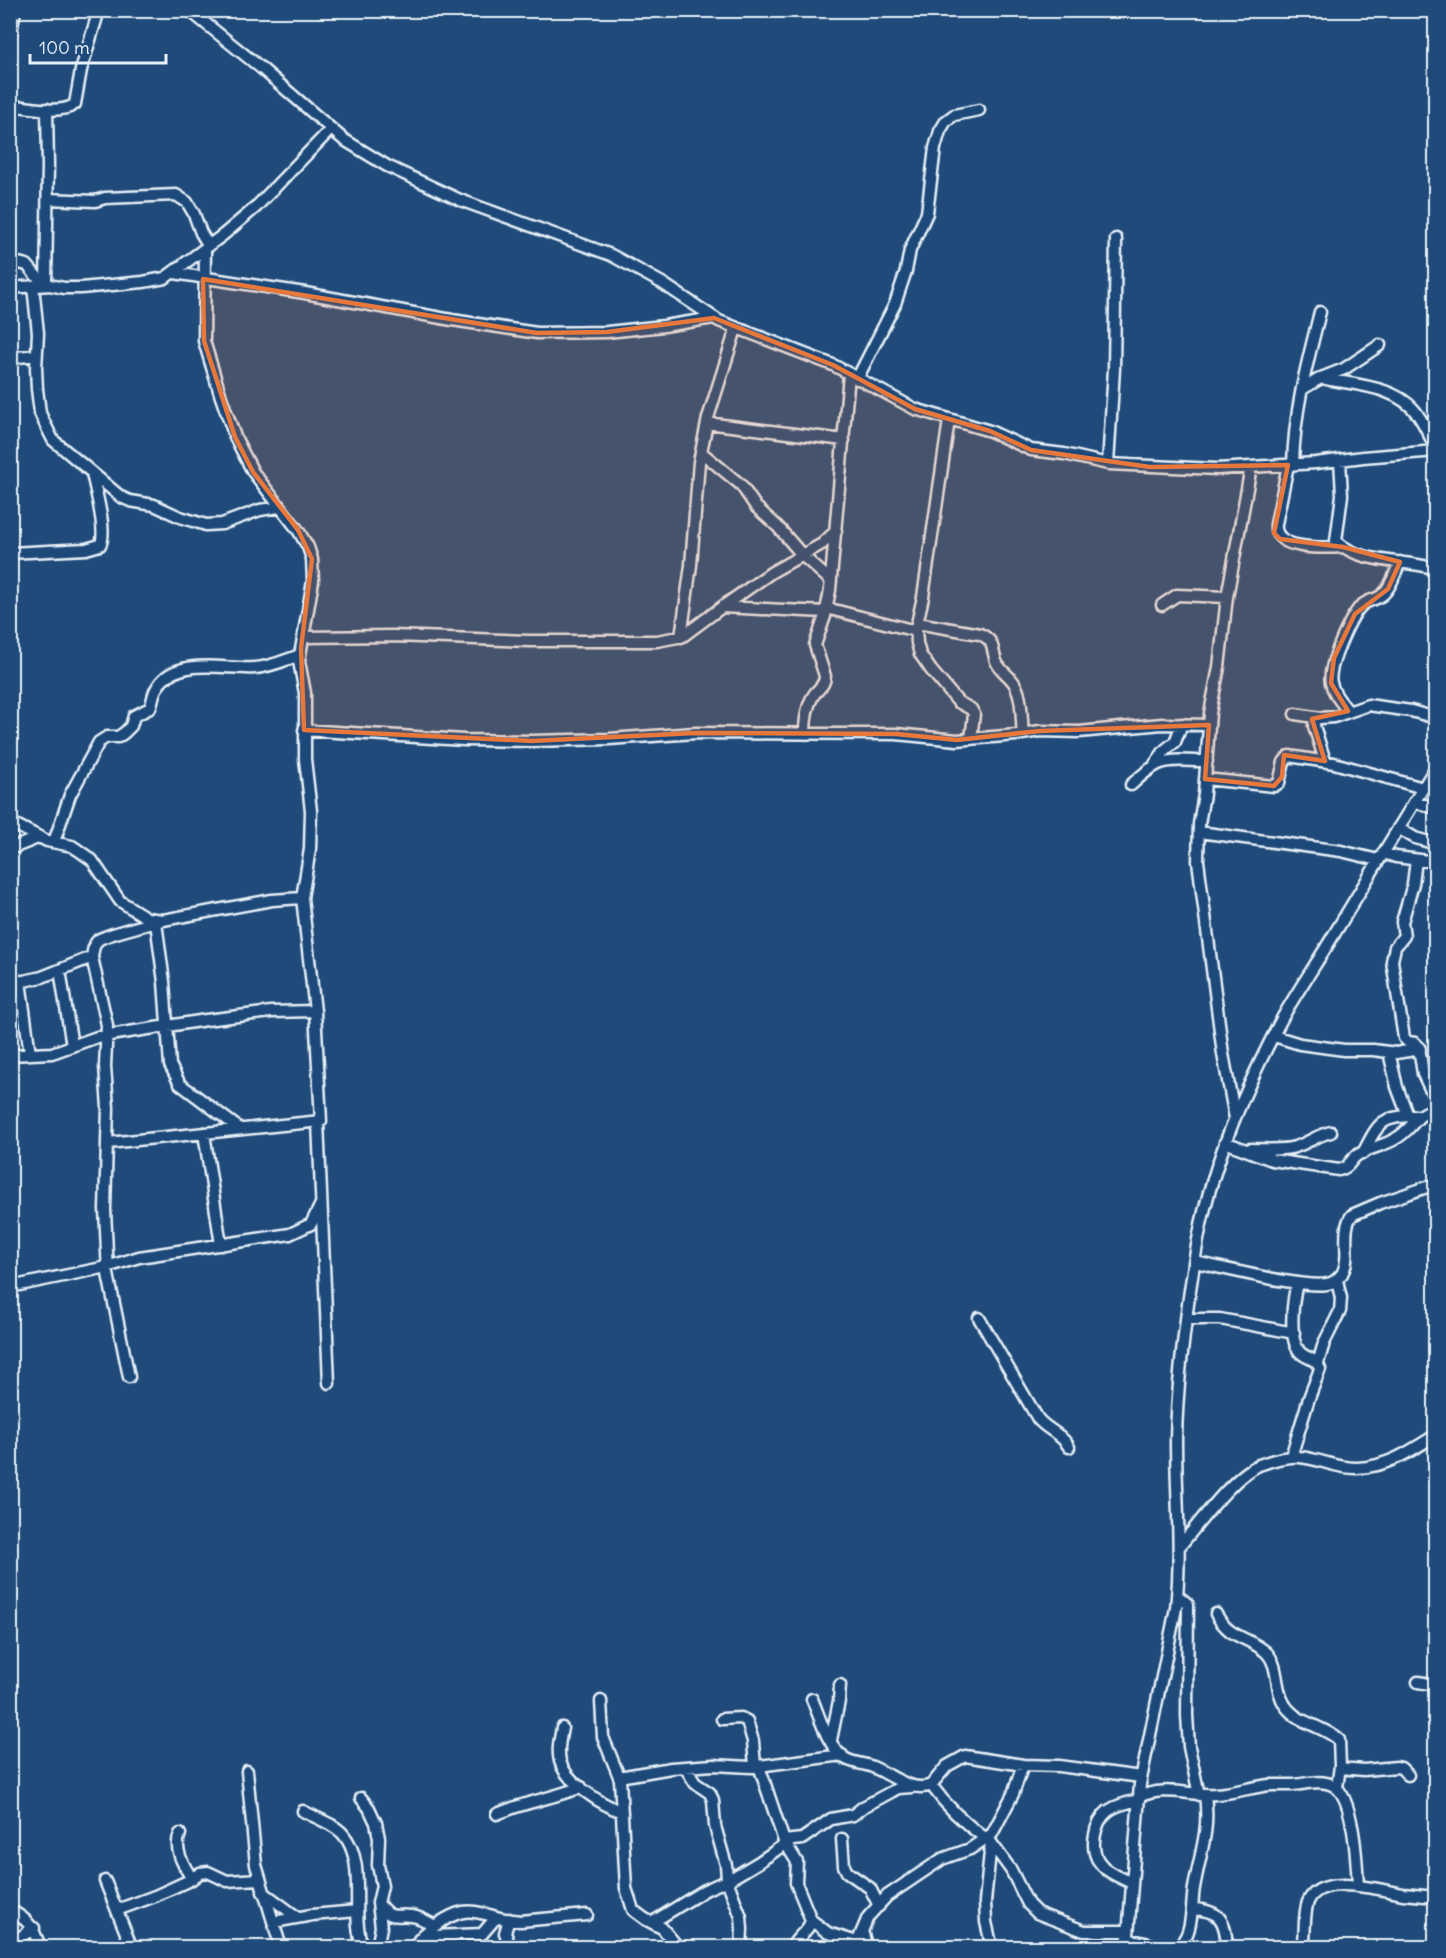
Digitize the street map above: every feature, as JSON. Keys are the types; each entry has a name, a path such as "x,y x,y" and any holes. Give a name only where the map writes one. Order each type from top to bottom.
{"street":[{"path":"10,38 15,10"},
{"path":"10,105 64,109 75,104 81,70 99,10"},
{"path":"189,10 343,139 387,166 460,200 610,255 662,283 714,318 736,329 833,365 915,409 990,431 1032,450 1064,454 1108,464 1206,469 1291,465 1436,449 1418,415 1410,406 1394,396 1372,387 1321,378"},
{"path":"47,109 48,199 36,355 40,413 53,440 121,497 154,505 180,518 206,525 222,524 260,510 279,507"},
{"path":"805,734 813,697 825,681 815,645 826,610 831,581 844,440 853,377 895,304 904,279 910,250 927,213 935,148 940,131 946,121 954,115 979,110"},
{"path":"10,288 106,286 165,278 207,248 255,208 331,129"},
{"path":"48,199 95,201 105,198 176,195 187,202 207,248 203,279 204,341 235,437 253,472 298,530 312,559 313,581 300,655 300,673 305,693 304,730 311,830 307,877 302,898 315,1011 321,1121 108,1143"},
{"path":"1108,464 1114,369 1116,239"},
{"path":"10,261 27,265 41,286"},
{"path":"174,273 537,333 607,332 714,318"},
{"path":"1320,312 1302,389 1291,465 1276,524 1276,534 1287,542 1318,548 1343,547"},
{"path":"681,636 691,566 701,452 707,423 736,329"},
{"path":"1302,389 1344,369 1380,345"},
{"path":"10,358 36,355"},
{"path":"949,420 930,555 916,627 920,654 958,702 972,710 971,739"},
{"path":"707,423 844,440"},
{"path":"701,452 741,485 756,507 778,527 803,556 831,581"},
{"path":"1340,460 1341,495 1336,541 1359,554 1436,569"},
{"path":"1235,1118 1223,1054 1198,861 1209,725 1219,667 1227,597 1251,467"},
{"path":"10,553 74,550 100,545 104,540 103,530 92,473"},
{"path":"304,637 393,636 657,641 681,636 772,572 822,544 837,531"},
{"path":"1348,711 1335,695 1331,683 1330,674 1334,658 1355,614 1361,606 1383,595 1400,562"},
{"path":"1162,605 1177,595 1227,597"},
{"path":"722,606 826,610 916,627 980,634 988,638 993,646 999,667 1013,681 1017,689 1023,734"},
{"path":"54,842 70,795 99,742 105,738 118,737 127,731 134,716 150,708 156,687 163,680 179,671 199,666 258,668 300,655"},
{"path":"1295,714 1334,717 1368,705 1411,711 1436,718"},
{"path":"1315,717 1314,726 1324,761"},
{"path":"304,730 464,740 609,740 695,733 896,734 957,740 1040,731 1078,732 1182,724 1209,725"},
{"path":"1131,785 1175,742 1182,724"},
{"path":"1205,779 1274,786 1279,783 1284,762 1288,757 1324,761 1423,788"},
{"path":"1155,764 1169,760 1207,761"},
{"path":"1128,1939 1141,1777 1177,1595 1179,1546 1176,1440 1186,1319 1194,1262 1208,1197 1225,1142 1274,1036 1436,767"},
{"path":"1414,802 1436,808"},
{"path":"10,822 40,837 72,846 86,855 99,869 113,893 127,906 147,918 159,921"},
{"path":"1398,828 1415,838 1433,843"},
{"path":"1199,832 1380,857 1436,862"},
{"path":"10,849 40,837"},
{"path":"1363,1153 1377,1126 1392,1118 1412,1116 1434,1108 1423,1074 1419,1049 1415,1042 1408,1042 1404,1038 1392,961 1395,947 1404,936 1402,922 1413,884 1416,860"},
{"path":"129,1377 107,1267 105,1209 108,1108 105,1066 107,1036 105,1012 92,957 93,948 99,939 108,935 159,921 243,905 302,898"},
{"path":"159,921 170,1065 180,1084 240,1129"},
{"path":"30,1054 22,995 15,983 60,970 92,957"},
{"path":"60,970 72,1046"},
{"path":"10,990 22,995"},
{"path":"10,1055 52,1053 88,1039 250,1014 315,1011"},
{"path":"1274,1036 1300,1044 1337,1049 1389,1053 1419,1049"},
{"path":"1225,1142 1272,1160 1339,1170 1345,1168 1354,1157 1385,1145 1412,1126 1412,1116 1396,1087 1389,1053"},
{"path":"318,1121 329,1383"},
{"path":"1244,1150 1293,1148 1317,1136 1332,1132"},
{"path":"204,1133 221,1245"},
{"path":"1194,1262 1297,1283 1320,1285 1330,1283 1337,1280 1344,1268 1347,1225 1352,1215 1436,1184"},
{"path":"10,1287 107,1267 139,1257 272,1237 302,1230 312,1224 321,1204"},
{"path":"1292,1458 1308,1398 1319,1374 1318,1363 1324,1343 1340,1311 1341,1298 1337,1280"},
{"path":"1297,1283 1293,1300 1296,1345 1300,1354 1318,1363"},
{"path":"979,1318 1038,1419 1060,1436 1069,1447"},
{"path":"1186,1319 1220,1319 1294,1333"},
{"path":"1179,1546 1242,1477 1257,1466 1299,1457 1355,1469 1382,1465 1436,1435"},
{"path":"1174,1947 1183,1942 1190,1922 1194,1889 1207,1828 1202,1795 1189,1746 1188,1604 1177,1595"},
{"path":"1216,1614 1227,1630 1267,1653 1276,1672 1278,1690 1283,1704 1289,1711 1299,1719 1325,1730 1339,1740 1340,1768 1337,1788"},
{"path":"1418,1682 1436,1685"},
{"path":"831,1740 840,1685"},
{"path":"812,1699 831,1740 844,1758 871,1766 918,1787"},
{"path":"601,1701 603,1737 619,1777 626,1888 633,1910 662,1928 679,1947"},
{"path":"722,1719 741,1718 747,1721 757,1766 784,1843 797,1863 796,1883 811,1920 831,1934 841,1947"},
{"path":"562,1728 558,1748 560,1761 568,1775 598,1801 622,1812"},
{"path":"619,1777 685,1767 757,1766 842,1755"},
{"path":"653,1922 705,1890 727,1881 759,1862 784,1843 802,1839 837,1817 853,1815 898,1788 931,1785 947,1766 965,1756 1023,1765 1059,1766 1141,1777"},
{"path":"858,1940 868,1917 887,1896 942,1859 988,1839 1013,1794 1023,1765"},
{"path":"685,1767 695,1783 710,1793 726,1865 727,1881 741,1917 741,1947"},
{"path":"1340,1768 1364,1770 1397,1767 1408,1775"},
{"path":"247,1771 256,1865 262,1892 281,1947"},
{"path":"885,1795 893,1777"},
{"path":"1132,1883 1109,1871 1100,1863 1095,1853 1095,1836 1108,1810 1148,1792 1162,1790 1202,1795 1272,1785 1317,1782 1337,1788 1345,1803 1352,1824 1358,1886"},
{"path":"931,1785 957,1817 988,1839 1011,1870 1028,1904 1037,1913 1084,1931 1167,1947"},
{"path":"497,1814 519,1805 581,1787"},
{"path":"361,1798 376,1823 379,1838 378,1865 382,1886 378,1903 381,1927 377,1947"},
{"path":"303,1811 338,1829 344,1834 349,1844 356,1869 357,1923 363,1947"},
{"path":"180,1834 178,1852 192,1879"},
{"path":"842,1839 842,1858 847,1872 870,1888 879,1906"},
{"path":"988,1839 985,1902 986,1922 992,1947"},
{"path":"117,1910 155,1896 200,1873 208,1872 227,1881 259,1879"},
{"path":"105,1881 132,1947"},
{"path":"1303,1947 1307,1903 1318,1890 1349,1884 1436,1897"},
{"path":"262,1892 297,1917"},
{"path":"378,1903 388,1915 398,1918 417,1917 435,1926"},
{"path":"1192,1909 1210,1910 1220,1918 1224,1925 1227,1947"},
{"path":"11,1911 26,1919 34,1928 40,1947"},
{"path":"274,1922 297,1917 357,1911"},
{"path":"414,1946 425,1931 462,1912 469,1911 520,1921 586,1915"},
{"path":"414,1946 434,1936 483,1934 494,1920 505,1918"},
{"path":"505,1918 506,1933 511,1947"},
{"path":"792,1947 793,1942 810,1925 811,1920"},
{"path":"10,1944 34,1928"},
{"path":"831,1934 858,1940 867,1947 880,1947"}],"highlighted area":[{"path":"203,279 537,333 607,332 714,318 833,365 915,409 990,431 1031,450 1150,467 1288,465 1274,533 1280,539 1343,547 1400,562 1388,589 1355,614 1334,658 1331,683 1348,711 1312,719 1325,761 1284,755 1282,777 1274,786 1205,779 1209,725 1040,731 957,740 896,734 695,733 532,741 304,730 301,648 312,559 298,530 253,472 235,437 204,341"}]}
